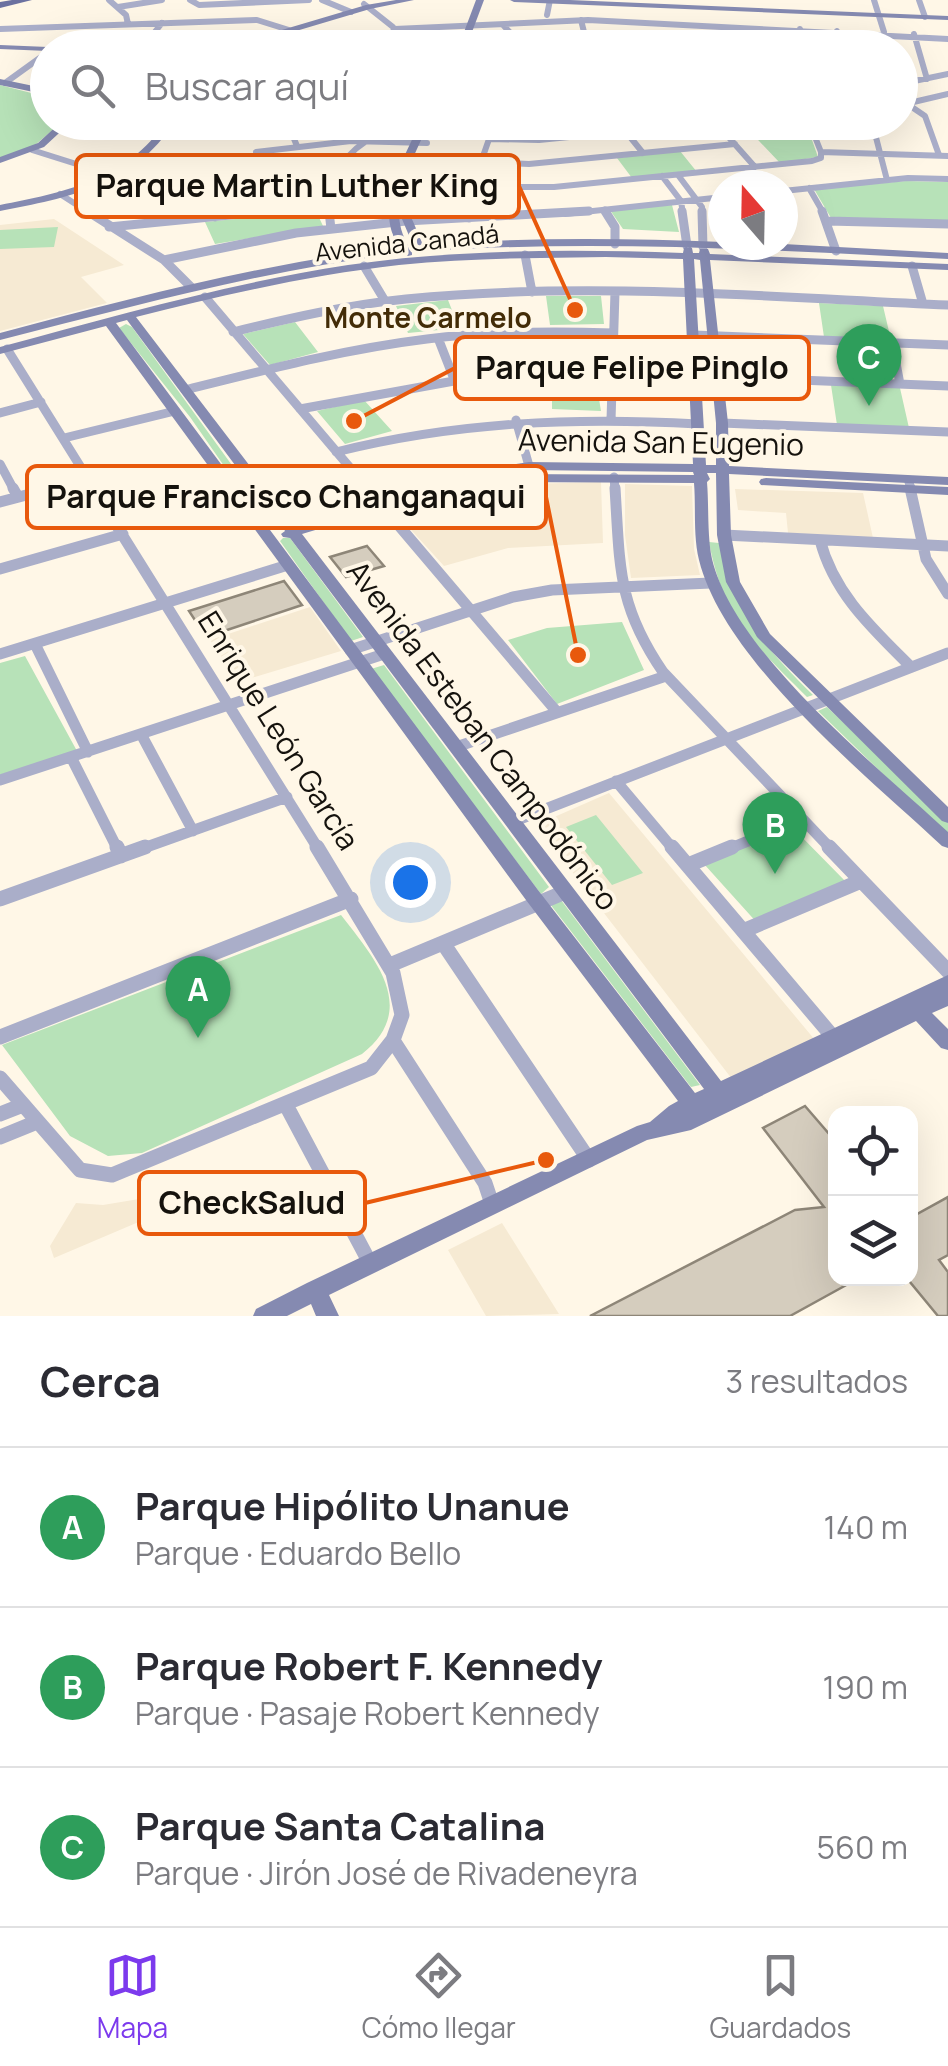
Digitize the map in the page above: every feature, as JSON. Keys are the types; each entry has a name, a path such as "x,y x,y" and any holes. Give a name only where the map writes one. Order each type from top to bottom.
{"main road":[{"path":"0,5 22,0"}],"street":[{"path":"109,0 128,24"},
{"path":"118,8 162,0"},
{"path":"190,0 199,5 309,0"},
{"path":"322,0 348,11"},
{"path":"367,6 381,0"},
{"path":"278,30 367,6 410,0"},
{"path":"464,30 470,0"},
{"path":"462,30 480,0"},
{"path":"514,0 698,4 948,18"},
{"path":"874,0 883,30"},
{"path":"920,0 925,17"},
{"path":"547,15 550,1"},
{"path":"367,6 395,29 581,20 837,30"},
{"path":"753,10 754,27"},
{"path":"0,38 3,28 257,20 288,30"},
{"path":"581,20 586,30"},
{"path":"156,30 162,23"},
{"path":"503,25 508,30"},
{"path":"279,30 285,28"},
{"path":"918,34 944,37"},
{"path":"0,47 30,50"},
{"path":"918,49 926,79"},
{"path":"3,82 30,63"},
{"path":"918,81 948,74"},
{"path":"3,82 30,88"},
{"path":"918,99 948,94"},
{"path":"821,152 944,155 925,116 918,112"},
{"path":"0,160 49,140"},
{"path":"0,208 60,194 111,174 144,155 158,140"},
{"path":"294,140 297,146"},
{"path":"334,182 268,186 259,150 369,140 422,143"},
{"path":"331,229 327,206 334,182 359,144 369,140"},
{"path":"424,140 393,200 412,251 432,259"},
{"path":"470,218 468,202 490,140"},
{"path":"632,140 644,153"},
{"path":"732,140 755,167"},
{"path":"473,186 554,187 819,160 821,152 816,140"},
{"path":"877,140 887,180"},
{"path":"327,143 345,146 351,154"},
{"path":"415,159 529,164 735,144"},
{"path":"32,150 196,202 215,217"},
{"path":"144,155 196,163 260,159"},
{"path":"678,175 698,200 702,221 722,423 724,535 733,582 764,636 948,816"},
{"path":"662,176 680,201 688,252 705,558 711,583 737,630 808,707 948,842"},
{"path":"798,189 887,180 948,179"},
{"path":"809,188 828,221 836,251"},
{"path":"60,194 164,260 191,287"},
{"path":"164,260 242,242 401,221 604,210 708,199"},
{"path":"109,226 327,206"},
{"path":"604,210 615,227 615,244"},
{"path":"683,220 702,221"},
{"path":"828,221 948,224"},
{"path":"124,236 131,228 147,223"},
{"name":"Avenida Canadá","path":"0,337 191,287 290,266 412,251 615,244 704,253 881,259 948,256"},
{"name":"Avenida Canadá","path":"798,249 836,251 855,258"},
{"path":"397,262 412,251"},
{"name":"Avenida Canadá","path":"4,350 205,297 364,266 432,259 688,252"},
{"name":"Avenida Canadá","path":"704,253 708,253"},
{"path":"526,255 532,292"},
{"name":"Avenida Canadá","path":"881,259 912,266 948,267"},
{"path":"364,266 385,302"},
{"path":"912,266 923,304"},
{"path":"233,332 385,302 532,292 948,305"},
{"path":"611,420 614,292"},
{"path":"205,297 557,712"},
{"path":"85,315 119,318 136,302"},
{"name":"Avenida Esteban Campodónico","path":"119,318 185,390 722,1098"},
{"name":"Avenida Esteban Campodónico","path":"119,318 175,411 696,1110"},
{"path":"185,390 353,350 438,338 503,332 613,333"},
{"path":"694,335 948,344"},
{"path":"438,338 454,379"},
{"path":"892,342 900,384"},
{"name":"Enrique León García","path":"4,350 64,438 390,965 405,1010 394,1042"},
{"path":"300,409 366,392 454,379 532,373 611,374"},
{"path":"696,376 948,386"},
{"path":"0,413 41,402"},
{"path":"64,438 175,411"},
{"path":"336,452 412,433 516,420 698,424"},
{"path":"516,420 529,466"},
{"path":"722,423 948,432"},
{"path":"0,464 18,497"},
{"name":"Avenida San Eugenio","path":"266,534 458,474 529,466 909,484 948,481"},
{"name":"Avenida San Eugenio","path":"377,500 500,478 702,474"},
{"path":"614,477 621,588 644,644 666,676 948,971"},
{"path":"0,502 89,478"},
{"path":"909,484 932,572 948,594"},
{"name":"Avenida San Eugenio","path":"909,484 948,492"},
{"path":"0,569 123,534"},
{"path":"724,535 948,546"},
{"path":"820,540 834,577 857,612 910,667"},
{"path":"0,654 288,565"},
{"path":"0,780 228,705 472,610 552,590 711,583"},
{"path":"35,644 88,752"},
{"path":"512,822 948,653"},
{"path":"456,748 666,676"},
{"path":"142,734 193,831"},
{"path":"71,757 121,856"},
{"path":"616,782 833,1037"},
{"path":"0,899 287,797"},
{"path":"688,866 802,819"},
{"path":"744,931 860,881"},
{"path":"390,965 565,892"},
{"path":"0,1037 350,899"},
{"path":"443,943 588,1160"},
{"path":"722,1098 833,1037 944,994"},
{"path":"264,1316 656,1128 684,1124 696,1110 914,1006"},
{"path":"914,1006 948,1042"},
{"path":"0,1078 80,1170 112,1174 164,1158 371,1068 394,1042 485,1183 492,1204"},
{"path":"0,1114 23,1105"},
{"path":"286,1105 370,1264"},
{"path":"0,1137 37,1122"},
{"path":"315,1290 328,1316"}],"shaded area":[{"path":"54,219 124,265 81,277 107,303 0,331 0,225"},
{"path":"601,482 603,543 508,548 444,566 393,510 446,493 494,485"},
{"path":"625,484 692,486 694,549 700,575 631,578 625,535"},
{"path":"735,489 863,493 873,538 788,533 786,513 738,510"},
{"path":"310,607 341,651 238,682 210,640"},
{"path":"609,793 815,1040 732,1079 536,825"},
{"path":"139,1199 148,1218 54,1258 50,1246 76,1203 103,1205"},
{"path":"502,1223 559,1314 486,1316 448,1250"}],"green space":[{"path":"0,85 30,93 30,140 41,140 0,158"},
{"path":"758,140 812,140 818,157 780,163"},
{"path":"680,151 697,172 632,178 617,158"},
{"path":"906,181 948,182 948,221 831,218 814,189"},
{"path":"672,205 679,232 623,229 610,210"},
{"path":"316,211 323,226 215,244 205,222"},
{"path":"58,227 54,247 0,249 0,230"},
{"path":"546,296 601,296 604,324 550,325"},
{"path":"448,300 459,328 408,333 396,306"},
{"path":"819,303 883,306 891,340 824,337"},
{"path":"295,322 318,352 270,365 243,334"},
{"path":"126,324 132,327 273,522 263,522 190,417 119,328"},
{"path":"552,379 596,381 601,411 552,409"},
{"path":"831,385 900,388 909,428 837,425"},
{"path":"364,400 392,431 345,444 317,411"},
{"path":"290,538 363,637 351,641 280,541"},
{"path":"709,542 719,543 735,591 754,627 813,695 807,697 772,662 732,611"},
{"path":"622,622 644,670 557,704 508,640 547,628"},
{"path":"25,656 77,751 0,775 0,663"},
{"path":"384,665 549,887 541,894 371,669"},
{"path":"827,707 948,823 948,837 818,711"},
{"path":"596,815 643,873 612,885 566,827"},
{"path":"791,826 848,884 759,925 704,864"},
{"path":"561,900 700,1085 691,1087 550,904"},
{"path":"341,915 367,949 386,984 388,1020 379,1037 362,1054 142,1153 108,1156 70,1136 2,1045"}],"building":[{"path":"367,546 384,566 346,577 330,557"},
{"path":"284,581 302,605 206,637 189,611"},
{"path":"805,1106 828,1133 828,1286 844,1286 790,1316 590,1316 795,1210 824,1207 763,1128"},
{"path":"948,1197 948,1255 939,1260 948,1272 948,1316 938,1316 913,1286 918,1286 918,1214"}],"place":[{"name":"Parque Martin Luther King","path":"575,310"},
{"name":"Parque Santa Catalina","path":"869,406"},
{"name":"Parque Felipe Pinglo","path":"354,421"},
{"name":"Parque Francisco Changanaqui","path":"578,655"},
{"name":"Parque Robert F. Kennedy","path":"775,874"},
{"name":"Parque Hipólito Unanue","path":"198,1038"},
{"name":"CheckSalud","path":"546,1160"}],"district":[{"name":"Monte Carmelo","path":"428,318"}]}
